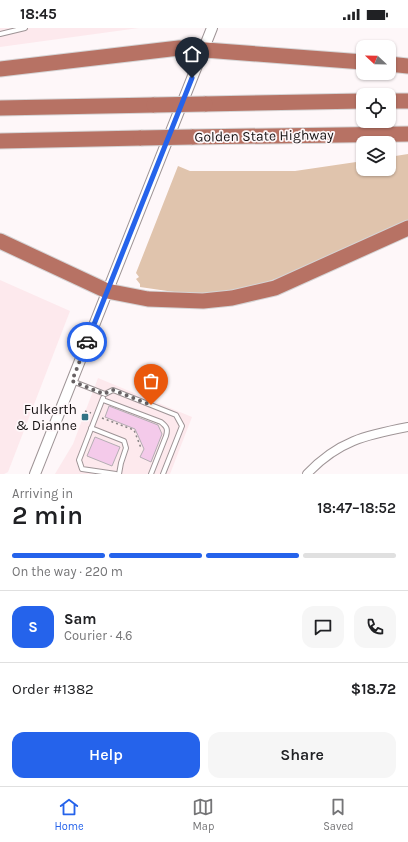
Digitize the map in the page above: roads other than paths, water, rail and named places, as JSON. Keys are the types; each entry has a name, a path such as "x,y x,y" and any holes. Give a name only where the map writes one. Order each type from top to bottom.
{"highway":[{"path":"0,69 168,49 204,50 356,61"},
{"path":"396,65 408,66"},
{"path":"396,101 408,101"},
{"path":"0,108 356,102"},
{"name":"Golden State Highway","path":"0,141 408,134"},
{"path":"0,241 107,291 172,301 203,301 247,296 300,278 408,228"}],"street":[{"path":"34,474 212,28"},
{"path":"307,474 325,457 345,444 371,434 408,427"}],"lane":[{"path":"0,34 25,28"},
{"path":"72,381 104,394 113,390 176,415 182,426 163,474"},
{"path":"91,428 124,441 126,448 118,474 82,469 79,460 91,428 103,400 104,394"},
{"path":"103,400 161,422 166,426 168,430 150,474"}],"place":[{"name":"Fulkerth & Dianne","path":"85,417"}]}
